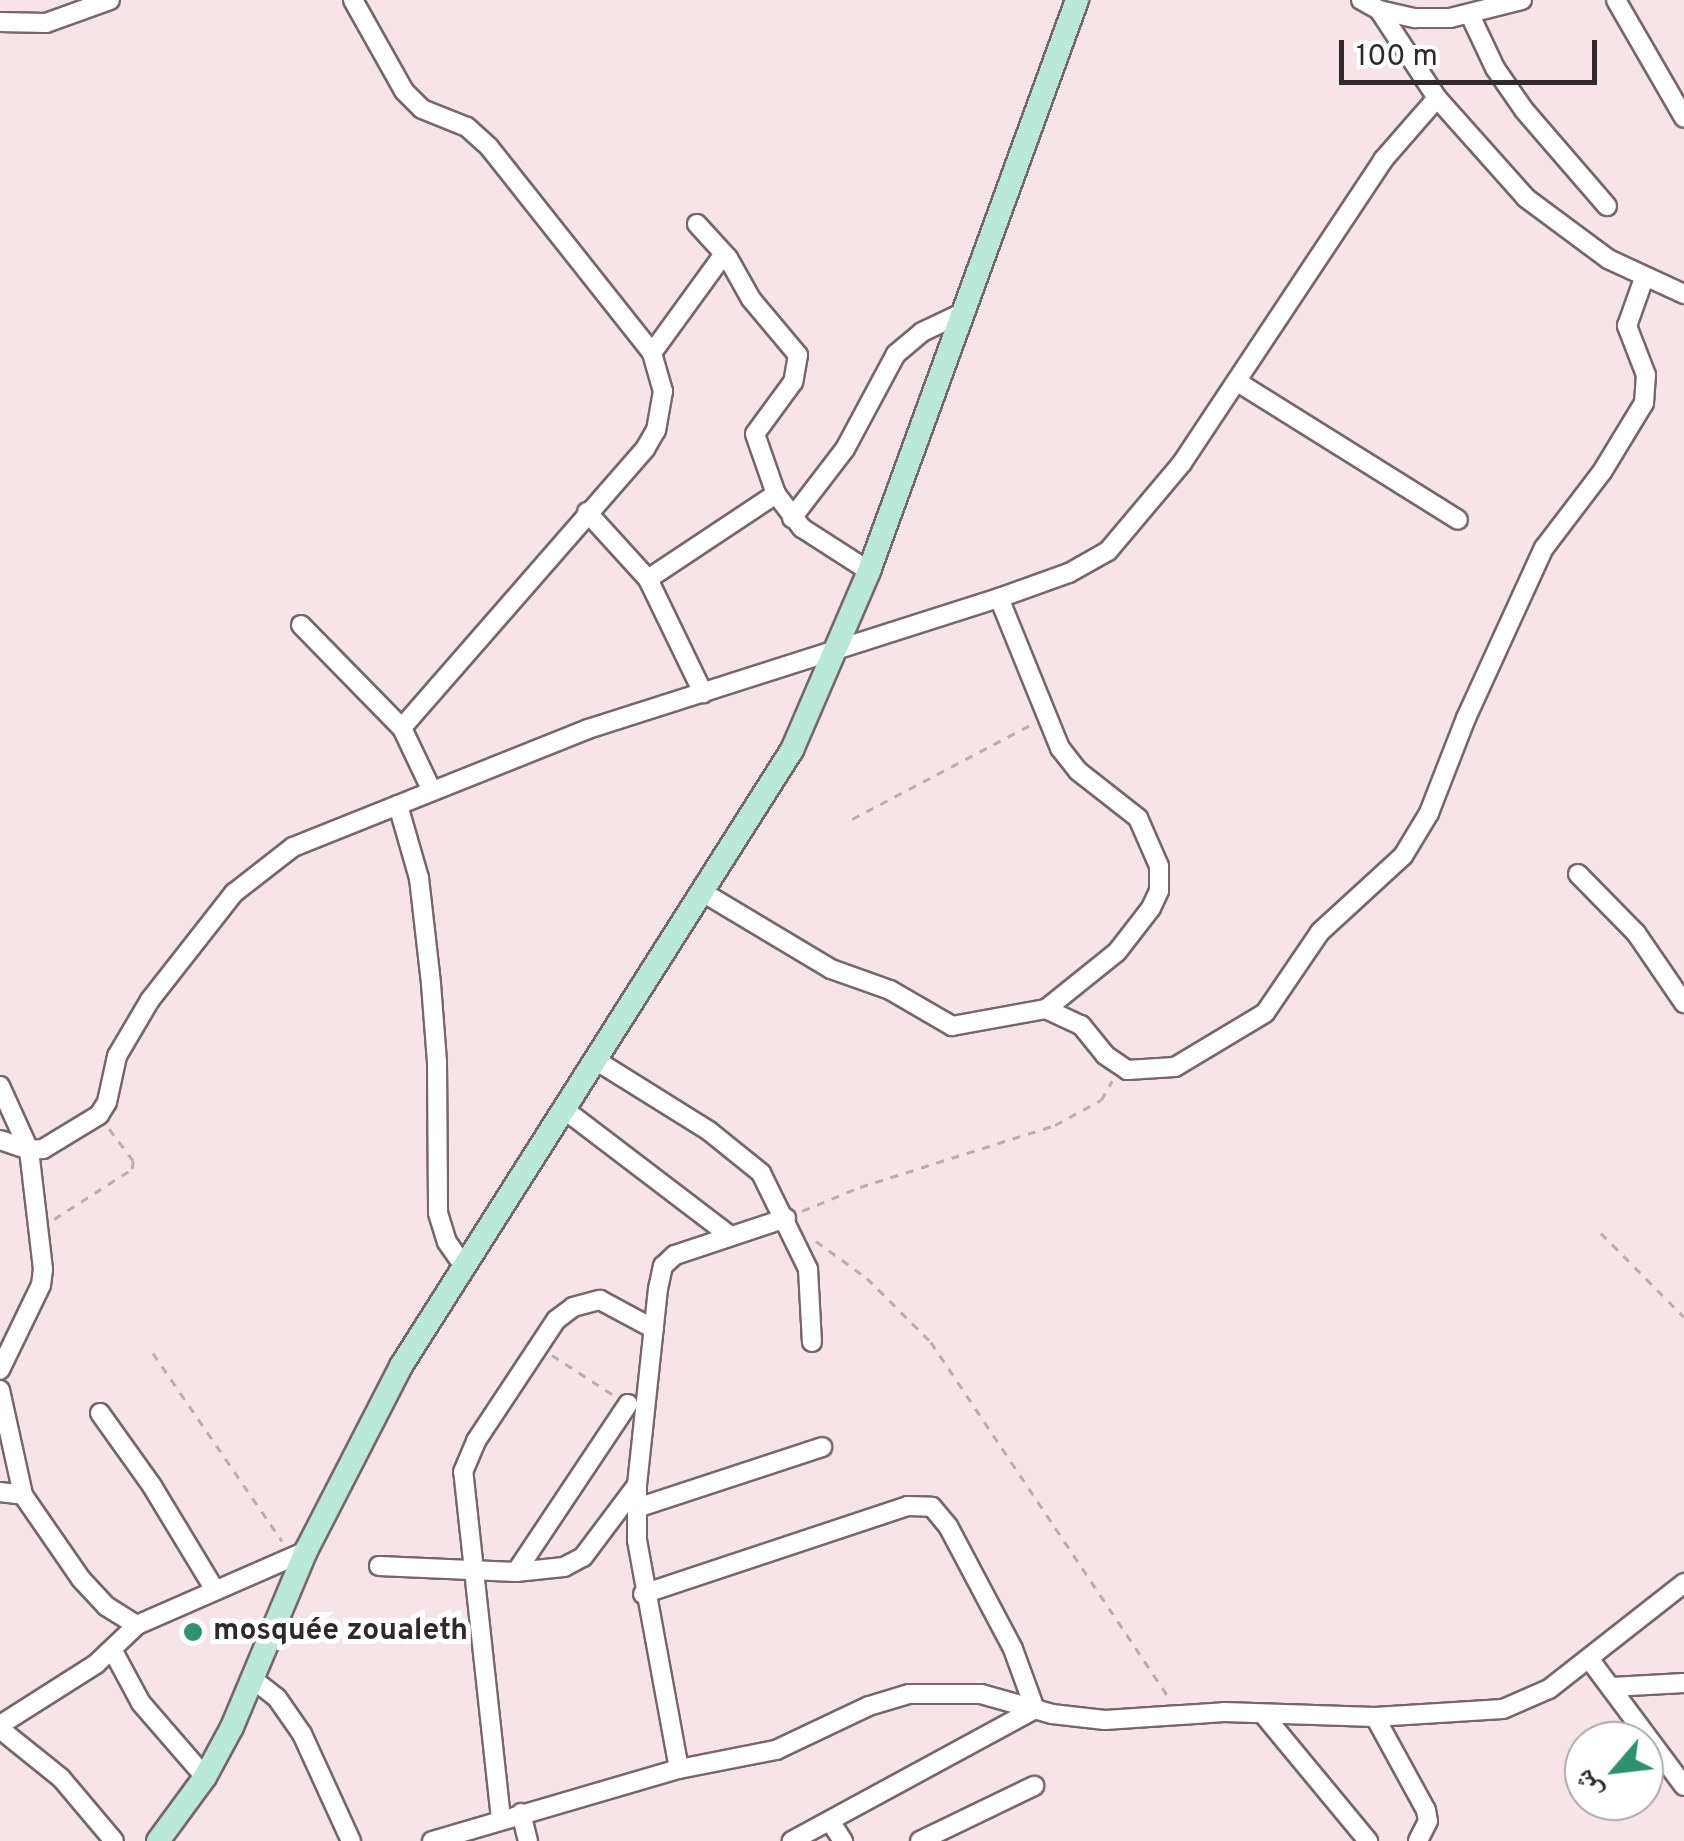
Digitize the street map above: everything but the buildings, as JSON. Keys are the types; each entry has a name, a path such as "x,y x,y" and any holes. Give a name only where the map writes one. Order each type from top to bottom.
{"street":[{"path":"0,22 46,22 110,0"},
{"path":"354,0 404,91 422,109 466,127 489,147 652,352 663,392 656,430 402,728"},
{"path":"158,1841 205,1777 254,1680 299,1553 392,1383 792,750 870,571 1077,0"},
{"path":"1360,0 1379,10 1416,18 1449,9 1470,15 1522,0"},
{"path":"1616,0 1684,118"},
{"path":"1379,10 1438,98 1491,162 1549,219 1644,278 1684,294"},
{"path":"1470,15 1495,68 1524,110 1607,206"},
{"path":"0,1140 28,1150 54,1144 99,1115 108,1102 117,1056 150,1000 234,894 293,847 588,729 999,598 1069,572 1116,544 1158,495 1239,383 1384,160 1438,98"},
{"path":"697,224 724,254 750,298 798,356 793,382 755,434 776,494 792,518 814,538 870,571"},
{"path":"652,352 724,254"},
{"path":"1046,1009 1081,1026 1118,1066 1139,1073 1175,1066 1265,1013 1320,932 1403,856 1429,812 1466,718 1544,548 1602,472 1644,403 1646,375 1627,326 1644,278"},
{"path":"792,518 846,448 896,354 922,332 962,313"},
{"path":"1239,383 1458,520"},
{"path":"648,579 776,494"},
{"path":"587,512 648,579 703,693"},
{"path":"704,892 831,968 890,990 939,1022 965,1025 1046,1009 1103,965 1138,929 1160,880 1138,818 1070,763 999,598"},
{"path":"301,625 402,728 431,789"},
{"path":"398,805 419,878 431,984 437,1062 438,1214 447,1242 464,1266"},
{"path":"1578,874 1636,933 1684,1003"},
{"path":"597,1061 709,1131 750,1163 789,1225 808,1268 812,1342"},
{"path":"0,1086 28,1150 43,1276 0,1370"},
{"path":"566,1110 730,1235"},
{"path":"679,1769 643,1594 636,1508 658,1289 668,1261 686,1249 730,1235 789,1225"},
{"path":"501,1819 463,1472 476,1441 556,1320 591,1299 654,1329"},
{"path":"0,1390 6,1465 23,1495 81,1579 106,1606 137,1625"},
{"path":"516,1572 628,1404"},
{"path":"100,1413 152,1486 215,1590"},
{"path":"636,1508 822,1448"},
{"path":"380,1566 516,1572 576,1562 637,1485"},
{"path":"0,1492 23,1495"},
{"path":"643,1594 908,1506 932,1508 948,1526 1013,1649 1035,1709"},
{"path":"114,1841 74,1791 0,1727 113,1651 137,1625 299,1553"},
{"path":"432,1841 679,1769 776,1750 869,1706 909,1694 981,1694 1035,1709 1106,1720 1182,1715 1375,1717 1483,1712 1521,1704 1590,1660 1684,1583"},
{"path":"113,1651 141,1703 205,1777"},
{"path":"1590,1660 1684,1786"},
{"path":"254,1680 277,1698 302,1734 351,1841"},
{"path":"1612,1687 1684,1682"},
{"path":"792,1841 1035,1709"},
{"path":"1263,1714 1368,1841"},
{"path":"1375,1717 1426,1810 1428,1821 1418,1841"},
{"path":"920,1841 1034,1786"},
{"path":"521,1813 528,1841"},
{"path":"830,1822 843,1841"}],"path":[{"path":"852,820 1047,717"},
{"path":"789,1225 860,1187 1056,1125 1100,1100 1118,1066"},
{"path":"38,1224 72,1211 132,1169 134,1161 99,1115"},
{"path":"789,1225 822,1244 866,1278 931,1342 1182,1715"},
{"path":"1600,1233 1684,1317"},
{"path":"541,1347 628,1404"},
{"path":"153,1353 299,1553"}],"place":[{"name":"mosquée zoualeth","path":"193,1632"}]}
